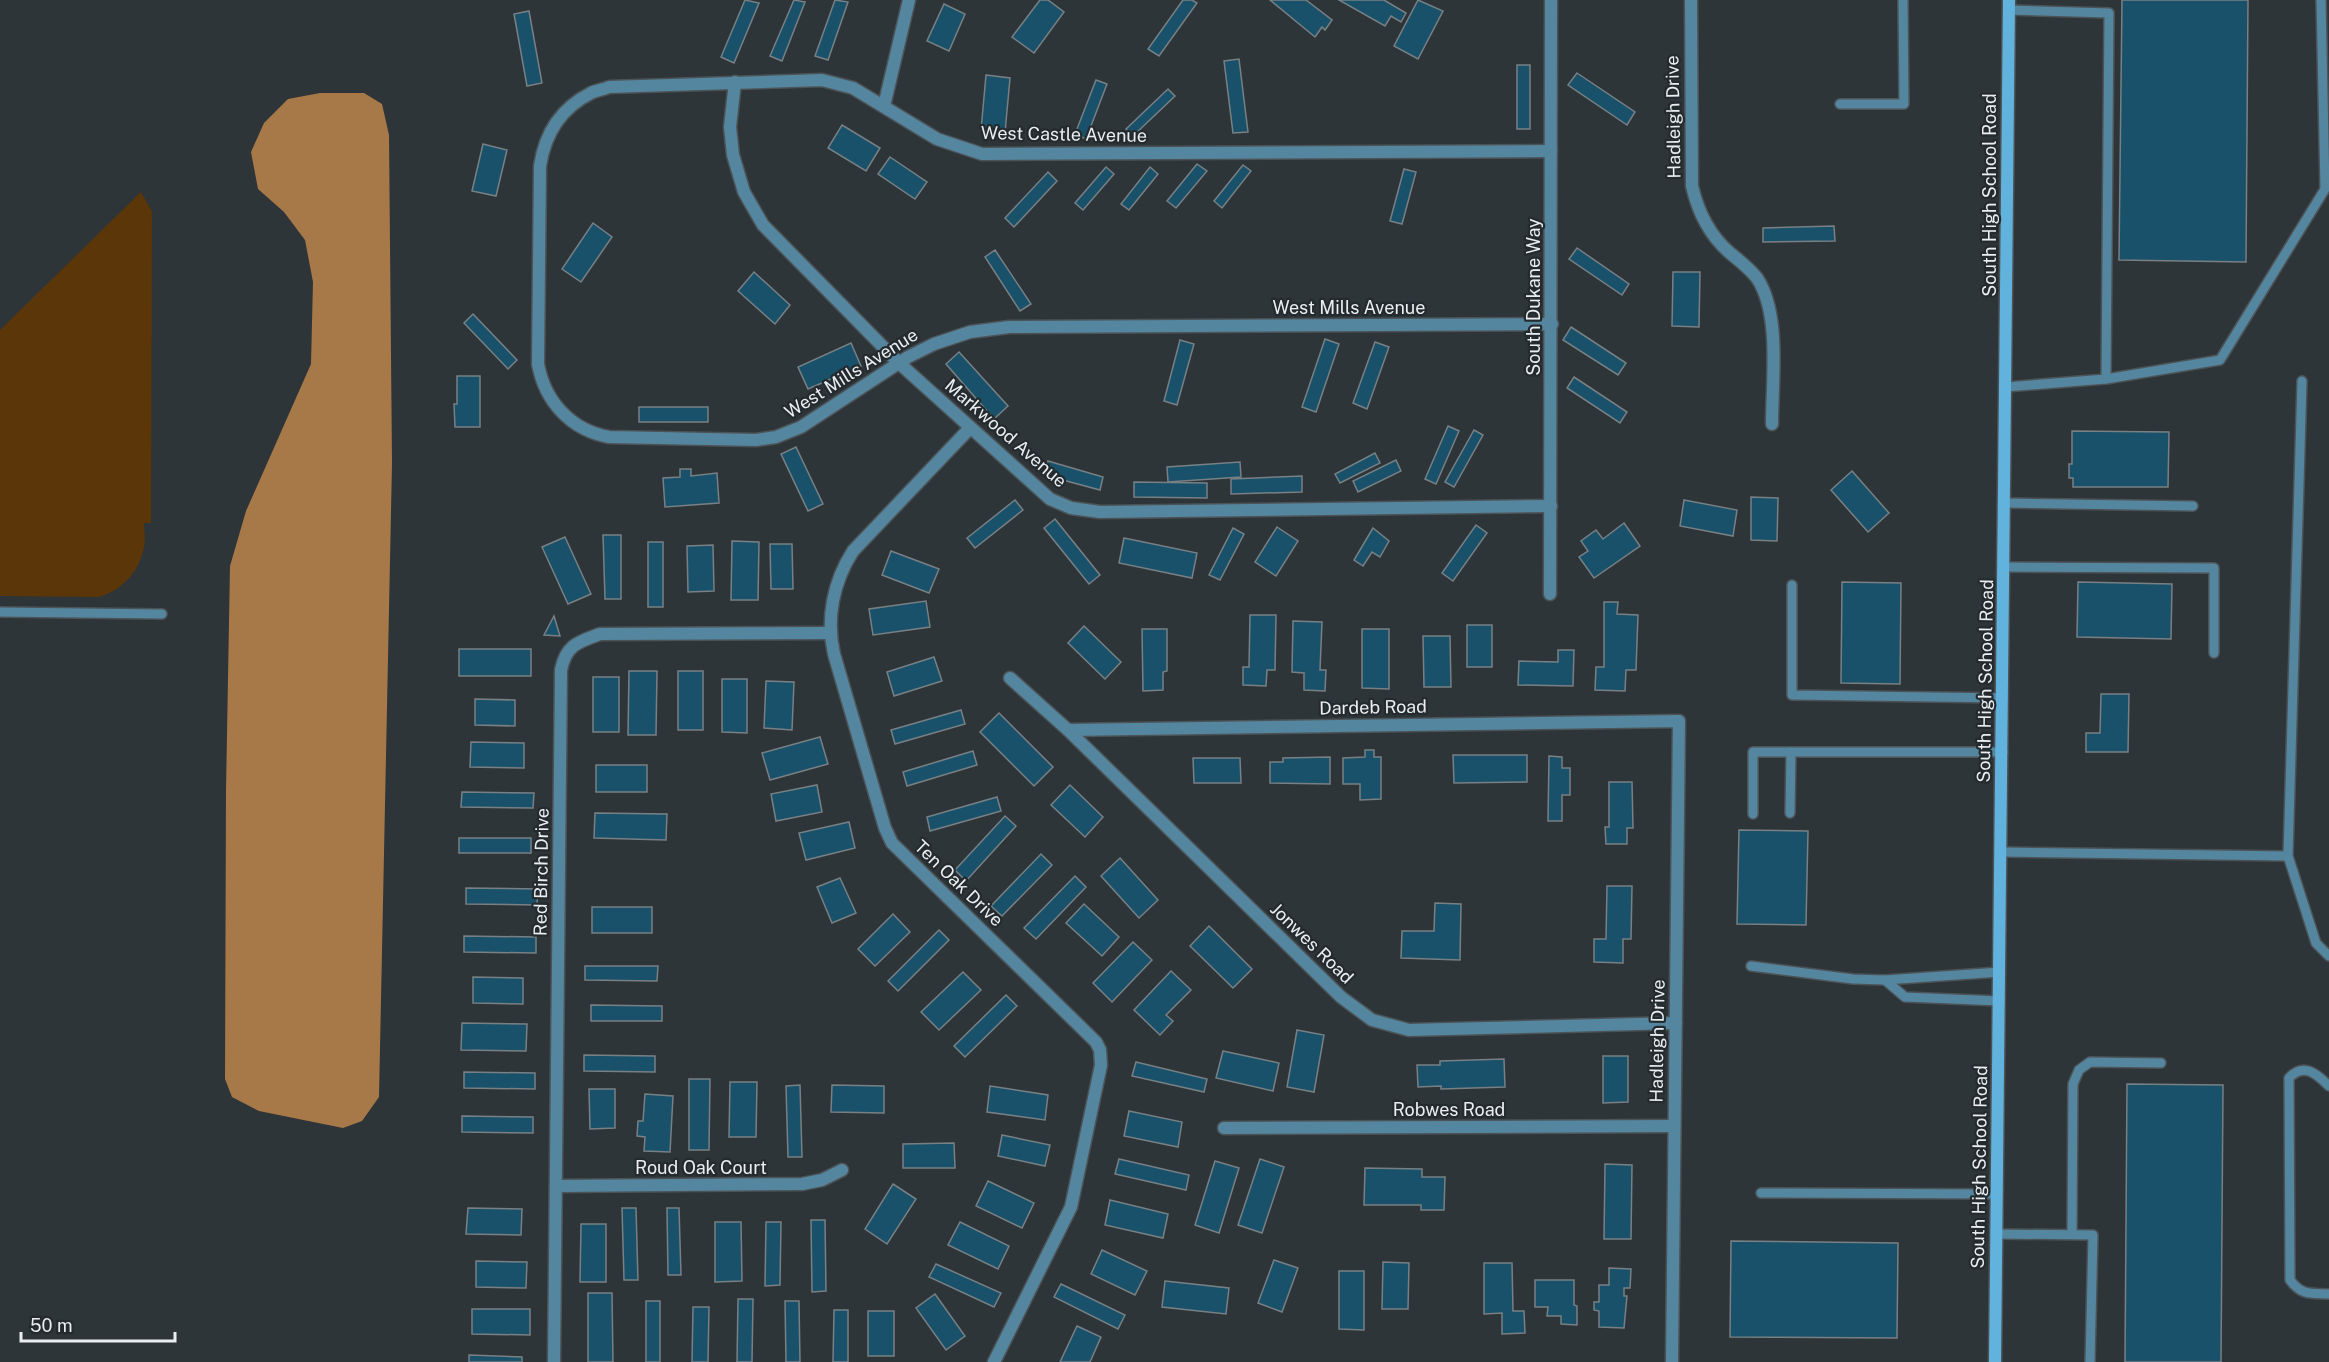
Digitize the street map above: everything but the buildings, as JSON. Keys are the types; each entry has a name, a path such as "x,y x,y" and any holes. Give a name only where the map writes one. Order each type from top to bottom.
{"street":[{"path":"884,106 909,0"},
{"name":"South Dukane Way","path":"1550,594 1551,0"},
{"name":"Hadleigh Drive","path":"1690,0 1692,186 1698,210 1712,234 1756,277 1768,300 1773,326 1772,424"},
{"name":"South High School Road","path":"1995,1362 2009,5"},
{"name":"West Castle Avenue","path":"595,91 623,86 822,80 853,88 937,139 982,154 1551,151"},
{"name":"Markwood Avenue","path":"735,82 730,127 733,155 744,192 769,233 899,363 1050,500 1085,511 1551,506"},
{"name":"West Mills Avenue","path":"595,91 576,101 556,121 545,142 540,166 538,364 547,392 558,410 590,432 609,437 770,438 786,434 801,427 916,352 970,332 1009,327 1552,324"},
{"name":"Ten Oak Drive","path":"970,428 853,551 835,590 831,633 840,676 885,828 892,843 1096,1042 1100,1050 1101,1065 1070,1210 994,1362"},
{"name":"Red Birch Drive","path":"554,1362 561,670 565,657 578,642 600,634 831,633"},
{"name":"Jonwes Road","path":"1010,678 1068,730 1341,997 1372,1020 1408,1030 1676,1023"},
{"name":"Hadleigh Drive","path":"1672,1362 1679,721"},
{"name":"Dardeb Road","path":"1068,730 1679,721"},
{"name":"Robwes Road","path":"1224,1128 1674,1126"},
{"name":"Roud Oak Court","path":"556,1186 802,1185 822,1180 842,1170"}],"lane":[{"path":"1840,104 1904,104 1903,0"},
{"path":"2006,387 2106,379 2220,360 2325,189 2321,0"},
{"path":"2009,5 2109,14 2106,379"},
{"path":"2302,381 2288,856 2316,944 2329,956"},
{"path":"2004,503 2193,506"},
{"path":"2004,567 2214,568 2214,653"},
{"path":"1792,585 1792,694 2003,698"},
{"path":"0,612 162,614"},
{"path":"1753,814 1753,752 2002,752"},
{"path":"1790,813 1791,752"},
{"path":"2002,852 2288,856"},
{"path":"1751,966 1853,979 1885,980 2000,972"},
{"path":"1885,980 1905,997 2000,1001"},
{"path":"2072,1234 2073,1084 2079,1070 2090,1062 2161,1063"},
{"path":"2329,1086 2315,1072 2295,1071 2289,1078 2290,1280 2297,1289 2307,1293 2329,1294"},
{"path":"1761,1193 1997,1194"},
{"path":"1996,1234 2092,1235 2090,1362"}],"shaded area":[{"path":"320,93 364,93 382,104 389,135 392,463 379,1097 362,1121 343,1128 259,1111 232,1097 225,1079 226,791 230,566 246,511 311,364 313,282 305,240 284,212 258,189 251,152 264,123 288,99"},
{"path":"141,192 152,212 151,523 144,523 145,541 142,556 134,572 122,585 98,597 0,596 0,330"}]}
